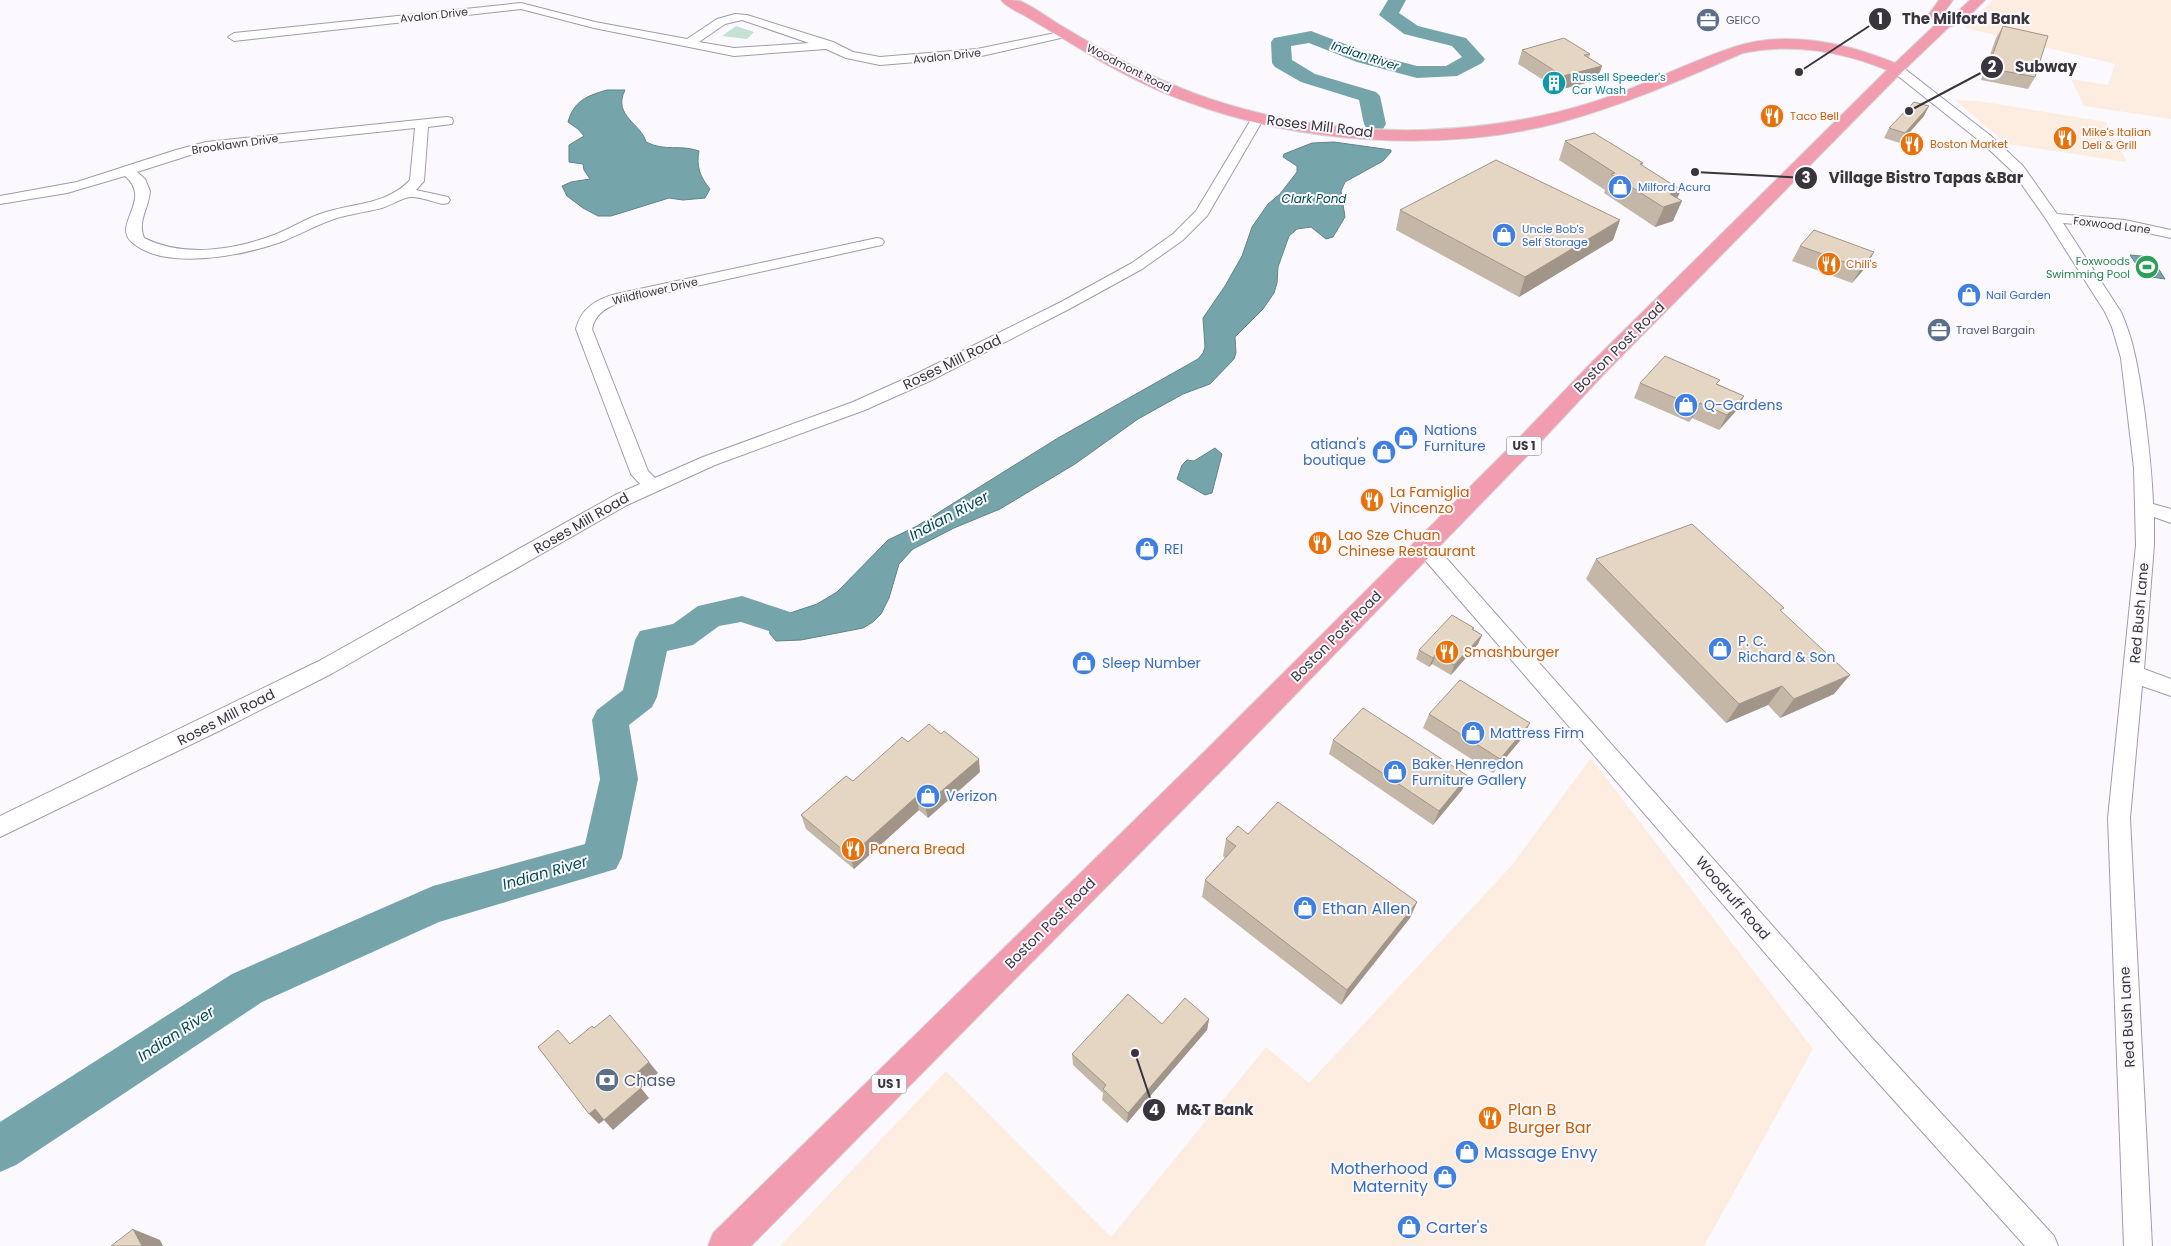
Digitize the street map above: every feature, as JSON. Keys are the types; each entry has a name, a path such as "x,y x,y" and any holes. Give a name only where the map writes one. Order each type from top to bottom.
{"main road":[{"name":"Woodmont Road","path":"1008,0 1065,34 1159,85 1208,104 1258,118"},
{"path":"1944,24 1936,14 1946,0"},
{"name":"Boston Post Road","path":"726,1246 1216,758 1526,444 1599,367 1897,69 1944,24 1958,19 1978,0"},
{"name":"Roses Mill Road","path":"1258,118 1312,127 1384,134 1449,133 1518,126 1586,110 1739,50 1776,44 1800,43 1833,48 1875,59 1897,69"}],"street":[{"name":"Avalon Drive","path":"234,37 521,6 593,24 734,52 829,46"},
{"name":"Avalon Drive","path":"689,43 723,20 738,16 860,58 900,61 1005,48 1065,34"},
{"name":"Red Bush Lane","path":"1897,69 2008,158 2030,184 2113,312 2126,344 2143,468 2145,545 2119,818 2138,1246"},
{"name":"Roses Mill Road","path":"0,827 214,724 326,667 621,500 709,461 859,406 1057,310 1138,266 1178,237 1202,213 1258,118"},
{"name":"Brooklawn Drive","path":"0,200 75,187 177,153 221,144 447,121"},
{"path":"127,171 141,184 141,205 134,218 134,235 138,241 145,246 170,253 206,253 260,244 326,217 381,204 408,192 417,181 419,175 422,125"},
{"path":"408,192 443,200"},
{"name":"Foxwood Lane","path":"2053,218 2126,224 2171,234"},
{"name":"Wildflower Drive","path":"652,485 640,474 584,329 586,321 593,310 604,303 616,299 877,242"},
{"path":"2143,506 2171,516"},
{"name":"Woodruff Road","path":"1425,547 1864,1048 2044,1246"},
{"path":"2134,674 2171,688"}],"shaded area":[{"path":"1993,0 2171,0 2171,119 2084,106 2071,79 2108,85 2115,64 1965,28"},
{"path":"1955,100 1979,101 2106,122 2127,162 2007,144"},
{"path":"1591,758 1813,1049 1704,1246 780,1246 946,1071 1111,1237 1266,1047 1309,1083 1512,865"}],"green space":[{"path":"736,26 754,32 747,39 722,36"}],"water":[{"path":"607,90 625,90 622,107 646,142 660,147 685,148 699,151 698,162 700,171 710,189 705,198 683,200 669,198 611,216 598,216 567,196 562,186 571,182 590,179 584,170 583,164 569,162 569,145 584,136 568,122 577,104 587,97"},
{"name":"Clark Pond","path":"1334,142 1391,150 1391,152 1383,161 1345,182 1341,191 1345,217 1333,237 1326,239 1311,227 1297,229 1289,236 1278,267 1274,293 1263,309 1235,337 1236,353 1234,359 1210,384 1183,394 1138,419 1075,464 1000,509 954,528 913,549 899,564 889,598 881,614 863,628 801,640 776,641 770,634 769,625 775,618 817,604 837,592 888,540 917,526 1058,438 1198,359 1205,347 1203,318 1225,286 1242,256 1252,227 1268,204 1280,194 1297,172 1297,166 1283,157 1284,154 1312,143"},
{"name":"Foxwoods Swimming Pool","path":"2130,255 2151,257 2165,279 2144,276"},
{"path":"1215,448 1222,454 1212,493 1205,495 1177,479 1182,465 1187,460 1194,461"}],"building":[{"path":"2003,26 2048,36 2035,77 1988,68"},
{"path":"1564,38 1590,54 1584,55 1602,66 1563,76 1522,50"},
{"path":"1914,102 1929,106 1905,133 1889,128"},
{"path":"1594,133 1643,163 1640,164 1681,190 1670,194 1682,201 1663,207 1611,174 1615,173 1565,141"},
{"name":"Uncle Bob's Self Storage","path":"1496,160 1620,220 1525,277 1400,210"},
{"path":"1814,230 1874,252 1861,268 1800,246"},
{"path":"1665,356 1720,380 1716,384 1744,396 1727,415 1700,403 1697,407 1640,383"},
{"name":"P. C. Richard & Son","path":"1692,524 1784,608 1780,610 1850,675 1794,699 1782,686 1739,704 1596,559"},
{"name":"Smashburger","path":"1452,615 1482,635 1454,665 1436,654 1433,658 1419,650"},
{"name":"Mattress Firm","path":"1460,680 1530,723 1500,759 1429,714"},
{"name":"Baker Henredon Furniture Gallery","path":"1363,708 1468,776 1439,811 1333,740"},
{"path":"929,724 941,734 944,731 979,759 925,805 916,797 850,856 801,815 846,776 853,781 902,737 908,742"},
{"name":"Ethan Allen","path":"1278,802 1417,902 1347,990 1205,880 1236,846 1226,839 1238,826 1248,834"},
{"path":"1128,994 1162,1024 1185,998 1209,1019 1128,1113 1103,1089 1106,1085 1072,1054"},
{"name":"Chase","path":"610,1015 649,1062 632,1077 641,1088 604,1120 595,1109 589,1114 538,1047 558,1030 570,1044 592,1026 594,1028"},
{"path":"133,1229 142,1246 111,1246"}],"waterway":[{"name":"Indian River","path":"1375,124 1369,96 1308,78 1282,63 1281,42 1311,37 1364,58 1417,72 1450,72 1475,59 1459,42 1411,30 1389,15 1397,0"},
{"name":"Indian River","path":"0,1149 247,988 433,905 602,857 619,779 610,720 639,697 652,640 681,636 710,615 742,609 793,626 818,619"}],"place":[{"name":"GEICO","path":"1708,20"},
{"name":"The Milford Bank","path":"1799,72"},
{"name":"Russell Speeder's Car Wash","path":"1554,83"},
{"name":"Subway","path":"1909,111"},
{"name":"Taco Bell","path":"1772,116"},
{"name":"Mike's Italian Deli & Grill","path":"2065,138"},
{"name":"Boston Market","path":"1912,144"},
{"name":"Village Bistro Tapas &Bar","path":"1695,172"},
{"name":"Milford Acura","path":"1620,187"},
{"name":"Uncle Bob's Self Storage","path":"1504,235"},
{"name":"Chili's","path":"1829,264"},
{"name":"Foxwoods Swimming Pool","path":"2147,267"},
{"name":"Nail Garden","path":"1969,295"},
{"name":"Travel Bargain","path":"1939,330"},
{"name":"Q-Gardens","path":"1686,405"},
{"name":"Nations Furniture","path":"1406,438"},
{"name":"atiana's boutique","path":"1384,452"},
{"name":"La Famiglia Vincenzo","path":"1372,500"},
{"name":"Lao Sze Chuan Chinese Restaurant","path":"1320,543"},
{"name":"REI","path":"1147,549"},
{"name":"P. C. Richard & Son","path":"1720,649"},
{"name":"Smashburger","path":"1447,652"},
{"name":"Sleep Number","path":"1084,663"},
{"name":"Mattress Firm","path":"1473,733"},
{"name":"Baker Henredon Furniture Gallery","path":"1395,772"},
{"name":"Verizon","path":"928,796"},
{"name":"Panera Bread","path":"853,849"},
{"name":"Ethan Allen","path":"1305,908"},
{"name":"M&T Bank","path":"1135,1053"},
{"name":"Chase","path":"607,1080"},
{"name":"Plan B Burger Bar","path":"1490,1118"},
{"name":"Massage Envy","path":"1467,1152"},
{"name":"Motherhood Maternity","path":"1445,1177"},
{"name":"Carter's","path":"1409,1227"}]}
